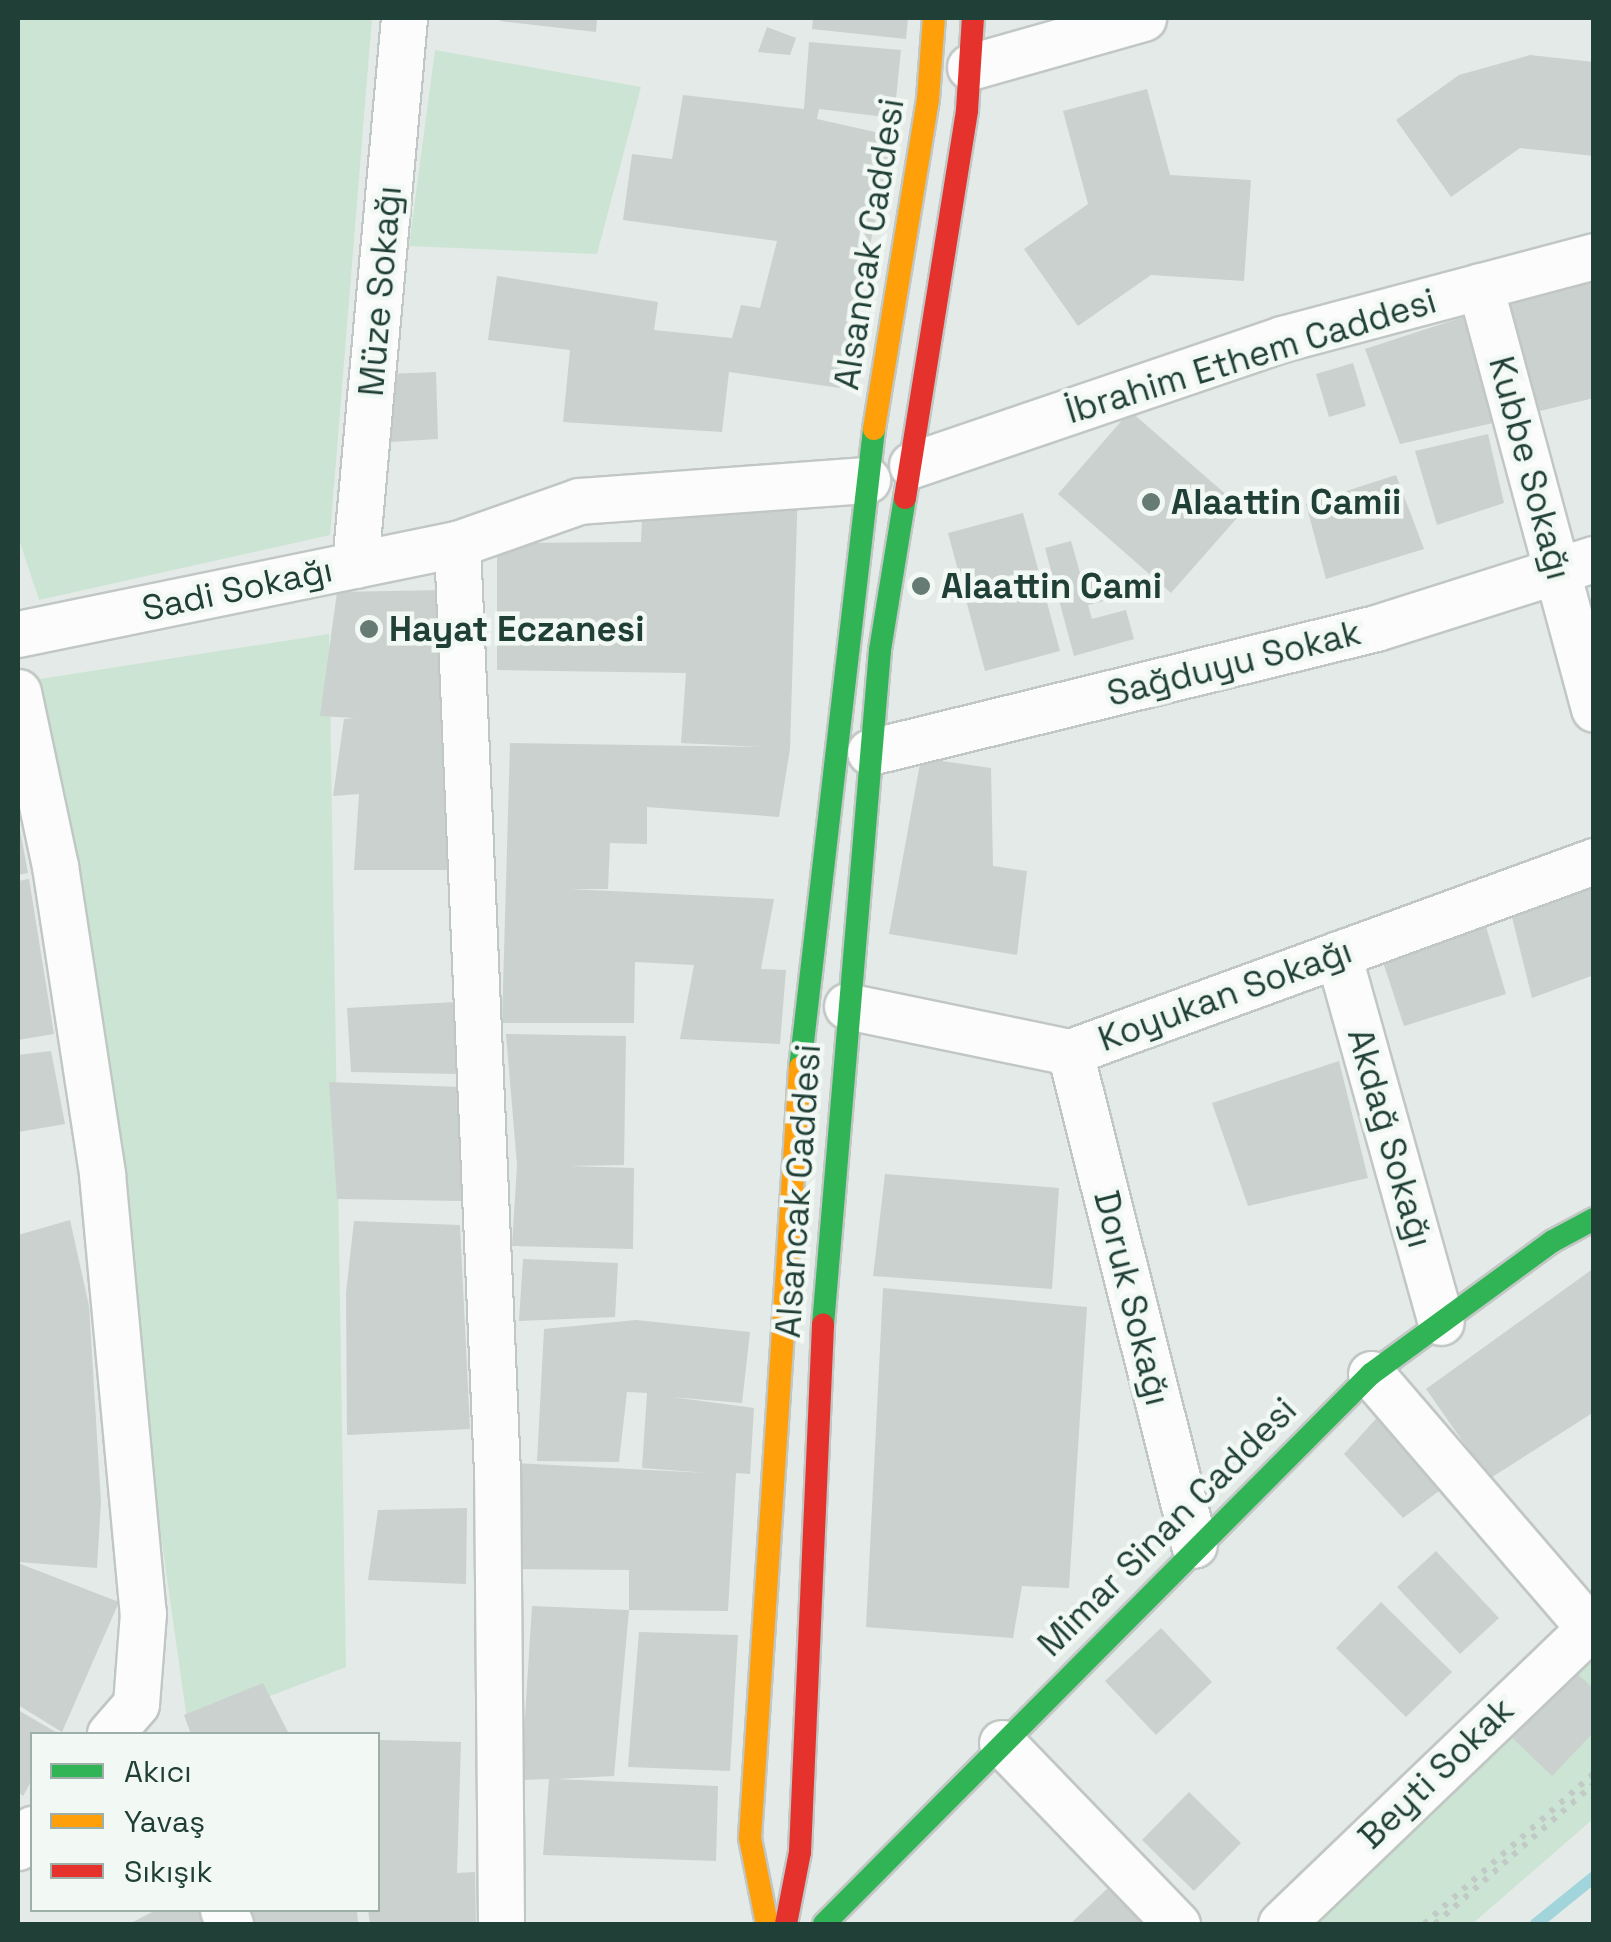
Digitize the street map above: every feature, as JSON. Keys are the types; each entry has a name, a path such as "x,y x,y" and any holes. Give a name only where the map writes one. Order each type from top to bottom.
{"street":[{"name":"Müze Sokağı","path":"355,565 404,18"},
{"name":"Alsancak Caddesi","path":"767,1924 750,1838 806,974 867,480 928,98 934,18"},
{"name":"Alsancak Caddesi","path":"786,1924 800,1852 828,1210 870,752 970,67 973,18"},
{"path":"970,67 1143,18"},
{"name":"İbrahim Ethem Caddesi","path":"912,465 1282,339 1594,256"},
{"name":"Kubbe Sokağı","path":"1480,286 1576,565 1594,709"},
{"path":"867,480 912,465"},
{"name":"Sadi Sokağı","path":"18,634 458,544 579,501 867,480"},
{"path":"458,544 496,1472 501,1924"},
{"name":"Sağduyu Sokak","path":"870,752 1376,628 1576,565"},
{"path":"18,692 56,866 102,1174 143,1613 131,1724"},
{"name":"Koyukan Sokağı","path":"846,1006 1070,1052 1594,861"},
{"name":"Akdağ Sokağı","path":"1338,954 1441,1322"},
{"name":"Doruk Sokağı","path":"1070,1052 1194,1545"},
{"name":"Mimar Sinan Caddesi","path":"824,1924 1194,1545 1371,1374 1594,1219"},
{"path":"1371,1374 1592,1629"},
{"name":"Beyti Sokak","path":"1281,1924 1592,1629"},
{"path":"1002,1742 1177,1924"}],"path":[{"path":"1424,1924 1594,1774"},
{"path":"1435,1924 1594,1784"}],"green space":[{"path":"18,18 372,18 330,535 39,600 18,536"},
{"path":"435,50 641,87 597,254 409,246"},
{"path":"329,634 346,1667 188,1727 40,679"},
{"path":"1581,1644 1593,1658 1593,1819 1472,1924 1286,1924"}],"building":[{"path":"597,18 596,32 500,21"},
{"path":"813,18 908,18 906,39 812,29"},
{"path":"767,27 796,38 790,55 758,52"},
{"path":"809,42 901,50 894,118 819,109 817,119 893,136 840,388 729,372 722,432 563,422 570,350 488,340 497,276 658,302 654,330 732,338 741,305 760,308 777,241 623,220 632,154 672,159 683,95 804,109"},
{"path":"1530,55 1594,62 1594,156 1520,148 1451,197 1396,120 1459,75"},
{"path":"1147,89 1170,175 1251,180 1244,281 1151,275 1078,326 1024,249 1088,204 1063,111"},
{"path":"1594,281 1594,398 1527,414 1503,299"},
{"path":"1463,317 1493,423 1400,444 1365,349"},
{"path":"1353,363 1366,406 1329,417 1316,374"},
{"path":"436,372 438,439 390,442 387,374"},
{"name":"Alaattin Camii","path":"1130,411 1244,510 1171,593 1058,494"},
{"path":"1488,434 1504,503 1437,525 1415,451"},
{"path":"1396,475 1424,549 1326,579 1306,504"},
{"path":"798,485 790,749 779,817 647,807 647,844 610,843 608,889 570,889 774,899 761,969 786,970 780,1044 680,1039 694,965 635,962 634,1023 502,1023 510,743 762,747 681,743 686,673 497,670 497,543 641,542 643,496"},
{"path":"1023,513 1060,651 985,671 948,533"},
{"path":"1071,541 1082,580 1100,575 1107,600 1088,605 1092,619 1126,610 1134,639 1074,656 1045,548"},
{"path":"444,590 456,870 354,870 359,794 333,796 344,719 355,718 320,716 337,592"},
{"path":"921,758 991,768 993,866 1027,871 1017,955 889,934"},
{"path":"18,819 28,873 18,875"},
{"path":"1594,876 1594,975 1532,998 1509,905"},
{"path":"29,879 54,1034 18,1040 18,881"},
{"path":"1482,913 1506,994 1404,1026 1379,950"},
{"path":"455,1002 458,1074 351,1072 347,1008"},
{"path":"506,1034 626,1036 624,1165 569,1166 634,1168 633,1249 512,1246 517,1165"},
{"path":"51,1051 65,1124 18,1132 18,1055"},
{"path":"1339,1061 1368,1178 1248,1206 1212,1103"},
{"path":"329,1082 460,1087 462,1201 337,1199"},
{"path":"885,1174 1059,1188 1052,1289 873,1276"},
{"path":"70,1220 89,1306 101,1502 97,1568 18,1562 18,1235"},
{"path":"354,1221 460,1225 470,1429 347,1435 346,1293"},
{"path":"523,1259 618,1263 615,1317 519,1321"},
{"path":"1594,1268 1594,1412 1489,1479 1426,1389"},
{"path":"883,1288 1087,1307 1069,1588 1022,1586 1013,1638 866,1627"},
{"path":"636,1320 750,1332 742,1403 672,1397 754,1408 750,1474 736,1473 728,1611 629,1610 629,1570 516,1569 514,1463 708,1473 642,1468 647,1393 627,1392 619,1462 537,1461 544,1329"},
{"path":"1393,1400 1459,1476 1403,1518 1344,1454"},
{"path":"467,1508 466,1584 368,1580 378,1510"},
{"path":"1436,1551 1499,1618 1460,1654 1397,1587"},
{"path":"18,1563 119,1602 62,1732 18,1705"},
{"path":"1381,1602 1452,1672 1406,1717 1336,1648"},
{"path":"532,1606 629,1610 614,1776 556,1779 718,1786 716,1861 543,1855 549,1779 521,1780"},
{"path":"1161,1628 1212,1682 1156,1735 1105,1681"},
{"path":"639,1632 738,1635 730,1771 628,1767"},
{"path":"1568,1665 1594,1689 1594,1732 1552,1776 1505,1731"},
{"path":"263,1683 288,1732 190,1732 184,1715"},
{"path":"18,1710 56,1732 30,1732 30,1784 23,1796 18,1792"},
{"path":"380,1740 461,1742 457,1873 475,1872 476,1924 370,1924 368,1912 380,1912"},
{"path":"1189,1792 1241,1843 1194,1891 1142,1840"},
{"path":"1109,1887 1146,1924 1070,1924"},
{"path":"152,1912 216,1912 225,1924 129,1924"},
{"path":"247,1912 357,1912 358,1924 248,1924"}],"waterway":[{"path":"1536,1924 1594,1877"}],"traffic: fast":[{"path":"800,1068 874,429"},
{"path":"823,1325 880,650 905,498"},
{"path":"824,1924 1371,1374 1553,1241 1594,1219"}],"traffic: slow":[{"path":"874,429 928,99 934,18"},
{"path":"767,1924 750,1838 800,1068"}],"traffic: jam":[{"path":"905,498 967,110 973,18"},
{"path":"786,1924 800,1852 823,1325"}],"place":[{"name":"Alaattin Camii","path":"1151,502"},
{"name":"Alaattin Cami","path":"921,586"},
{"name":"Hayat Eczanesi","path":"369,629"}]}
